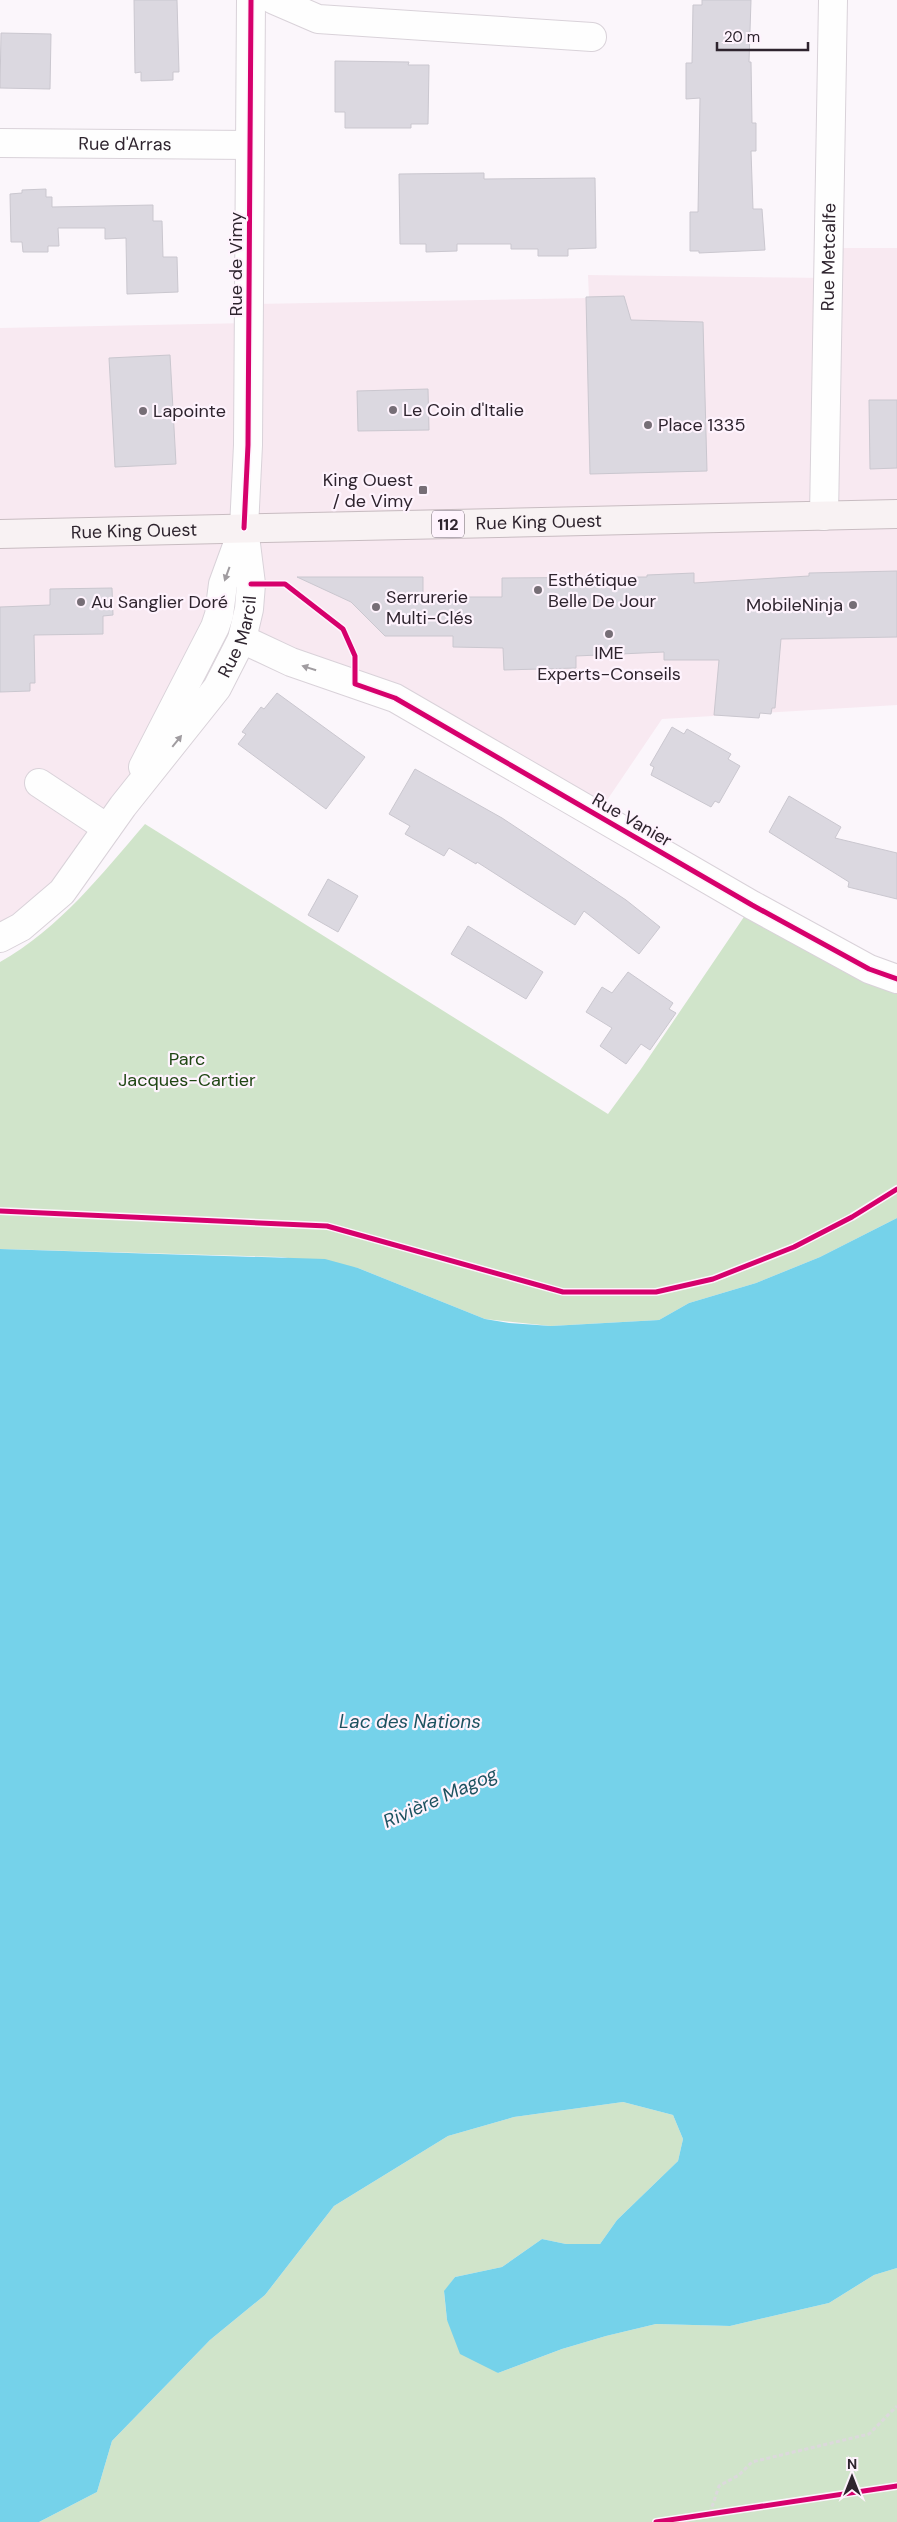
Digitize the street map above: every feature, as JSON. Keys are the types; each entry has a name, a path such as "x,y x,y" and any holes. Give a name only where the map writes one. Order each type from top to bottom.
{"main road":[{"name":"Rue King Ouest","path":"0,534 897,514"}],"street":[{"name":"Rue de Vimy","path":"244,528 248,445 251,0"},
{"path":"274,0 318,19 592,37"},
{"name":"Rue Metcalfe","path":"824,516 833,0"},
{"name":"Rue d'Arras","path":"0,143 250,145"},
{"name":"Rue Marcil","path":"0,938 21,927 62,892 123,806 218,688 242,639 249,609 251,584 244,528"},
{"name":"Rue Marcil","path":"123,806 215,627 219,615 223,584 244,528"},
{"name":"Rue Vanier","path":"242,639 290,662 395,698 752,905 869,969 897,979"},
{"path":"39,783 107,828"}],"path":[{"path":"710,2513 719,2486 739,2475 752,2462 869,2434 897,2406"},
{"path":"701,2515 720,2512"}],"shaded area":[{"path":"828,248 897,248 897,705 662,719 597,815 395,698 242,639 215,668 123,806 0,938 0,328 249,323 250,304 589,298 588,275 827,278"}],"green space":[{"name":"Parc Jacques-Cartier","path":"145,824 608,1114 641,1069 752,905 897,979 897,1218 820,1257 756,1283 689,1303 659,1320 551,1326 485,1319 358,1268 281,1257 0,1249 0,962 22,948 61,917 96,881"},
{"path":"623,2102 673,2115 683,2139 678,2161 617,2220 600,2244 566,2244 542,2239 502,2267 455,2277 444,2292 447,2320 498,2373 562,2349 656,2324 730,2326 829,2303 874,2275 897,2268 897,2522 39,2522 97,2492 112,2441 210,2340 265,2295 334,2206 448,2136 514,2117"}],"water":[{"name":"Lac des Nations","path":"897,1218 897,2268 874,2275 829,2303 730,2326 656,2324 562,2349 498,2373 460,2354 447,2320 444,2291 455,2277 502,2267 542,2239 566,2244 600,2244 617,2220 678,2161 683,2139 673,2115 623,2102 514,2117 448,2136 334,2206 265,2295 210,2340 112,2441 97,2492 39,2522 0,2522 0,1249 325,1259 358,1268 485,1319 551,1326 659,1320 689,1303 756,1283 820,1257"}],"building":[{"path":"134,0 177,0 179,72 173,72 173,80 141,81 141,72 135,73"},
{"path":"702,0 751,0 749,62 751,62 752,123 756,123 756,151 751,151 753,209 762,209 765,250 699,253 699,251 690,251 690,212 698,212 700,98 686,99 686,63 692,63 693,5 702,5"},
{"path":"1,33 51,34 50,89 0,88"},
{"path":"335,61 409,62 408,65 429,65 428,124 411,124 411,128 345,128 345,112 335,112"},
{"path":"484,173 484,179 595,178 596,248 568,249 568,256 538,256 538,249 511,249 511,244 457,244 457,251 426,252 426,244 400,244 399,174"},
{"path":"46,189 46,197 52,197 52,207 153,205 153,221 162,221 163,257 177,257 178,292 127,294 126,238 105,239 105,228 58,228 59,246 48,246 48,252 23,252 22,242 11,242 10,194 22,193 22,190"},
{"name":"Place 1335","path":"624,296 631,320 703,322 707,471 590,474 586,297"},
{"name":"Lapointe","path":"170,355 176,464 115,467 109,358"},
{"name":"Le Coin d'Italie","path":"428,389 429,430 358,431 357,391"},
{"path":"869,400 897,400 897,468 870,469"},
{"path":"897,571 897,637 781,639 775,708 772,708 771,714 760,713 759,718 714,715 719,660 664,660 664,652 576,656 576,668 504,670 503,648 453,647 453,636 385,636 351,602 297,577 423,577 423,597 502,597 502,578 647,577 647,575 694,573 694,583 809,576 809,573"},
{"path":"112,588 113,615 103,616 103,634 34,635 35,683 30,683 30,691 0,692 0,607 50,605 50,589"},
{"path":"277,693 365,757 326,809 238,744 246,734 242,732 261,707 264,709"},
{"path":"672,727 684,734 687,729 731,754 728,759 740,766 719,803 715,801 711,807 651,775 654,767 650,765"},
{"path":"415,769 502,818 626,900 660,927 639,954 584,911 575,925 477,862 476,864 449,848 444,856 405,834 410,826 389,814"},
{"path":"789,796 841,827 835,838 897,853 897,899 848,887 849,882 769,832"},
{"path":"328,879 358,896 338,932 308,915"},
{"path":"468,926 543,972 526,999 451,954"},
{"path":"628,972 673,1003 669,1009 676,1013 650,1050 641,1044 626,1064 600,1046 612,1028 586,1012 602,987 612,993"}],"cycle path":[{"path":"244,528 248,445 251,0"},
{"path":"251,584 285,584 343,629 355,656 355,684 395,698 752,905 869,969 897,979"},
{"path":"0,1211 327,1226 563,1292 656,1292 713,1279 794,1247 852,1217 897,1189"},
{"path":"656,2522 897,2486"}],"place":[{"name":"Le Coin d'Italie","path":"393,410"},
{"name":"Lapointe","path":"143,411"},
{"name":"Place 1335","path":"648,425"},
{"name":"King Ouest / de Vimy","path":"423,490"},
{"name":"Esthétique Belle De Jour","path":"538,590"},
{"name":"Au Sanglier Doré","path":"81,602"},
{"name":"MobileNinja","path":"853,605"},
{"name":"Serrurerie Multi-Clés","path":"376,607"},
{"name":"IME Experts-Conseils","path":"609,634"}],"water label":[{"name":"Rivière Magog","path":"440,1797"}]}
